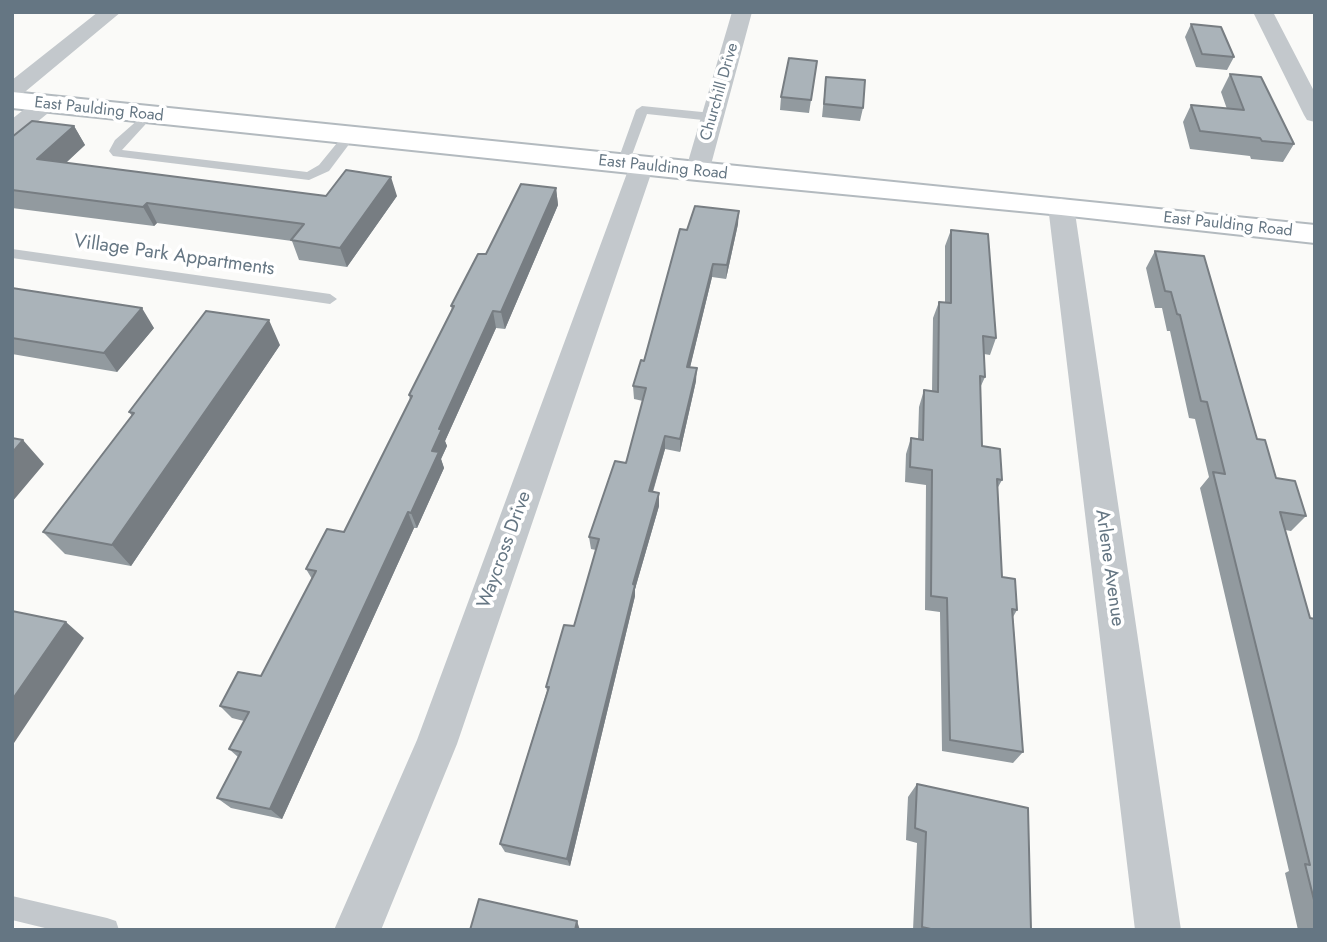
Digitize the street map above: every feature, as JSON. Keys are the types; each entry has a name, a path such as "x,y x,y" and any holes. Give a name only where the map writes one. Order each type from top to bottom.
{"main road":[{"name":"East Paulding Road","path":"12,100 1315,234"}],"street":[{"path":"12,91 111,12"},
{"name":"Churchill Drive","path":"697,172 743,12"},
{"path":"1262,12 1315,115"},
{"path":"12,131 45,104"},
{"name":"Waycross Drive","path":"357,930 436,744 633,164"},
{"name":"Arlene Avenue","path":"1061,206 1158,930"}],"lane":[{"path":"633,164 642,110 712,117"},
{"path":"148,115 119,143 115,151 117,153 309,176 324,168 350,135"},
{"name":"Village Park Appartments","path":"12,253 330,299"},
{"path":"12,908 107,930"}],"building":[{"path":"1191,24 1221,27 1234,57 1202,54"},
{"path":"789,58 817,61 811,100 781,97"},
{"path":"1230,74 1261,77 1294,144 1200,131 1191,105 1244,110"},
{"path":"826,77 865,80 863,108 824,104"},
{"path":"32,121 74,126 37,159 326,196 346,170 391,177 340,248 291,240 304,224 147,203 143,207 12,190 12,137"},
{"path":"521,184 556,188 501,312 493,311 439,429 442,429 432,451 439,452 411,513 408,512 270,809 217,798 241,752 229,749 249,712 220,706 238,672 261,676 316,571 306,569 327,529 344,532 412,396 409,395 454,306 451,306 478,254 486,254"},
{"path":"695,206 739,211 727,265 713,264 687,367 697,368 680,439 665,436 649,491 659,493 633,584 635,585 567,859 500,844 549,687 546,687 564,625 574,626 599,539 589,537 615,461 626,463 646,388 633,386 641,360 644,361 680,229 687,230"},
{"path":"951,230 988,234 996,338 983,336 985,377 980,376 982,446 1000,449 1002,480 997,479 1002,577 1015,579 1017,610 1012,609 1023,752 950,740 947,598 931,596 932,470 910,467 911,438 923,440 924,390 938,392 939,302 951,303"},
{"path":"1155,251 1204,256 1257,439 1265,440 1276,478 1295,481 1306,516 1280,512 1310,618 1315,619 1315,904 1305,864 1310,865 1213,472 1225,474 1207,402 1201,401 1180,315 1177,314 1171,292 1165,291"},
{"path":"12,288 142,308 104,353 12,338"},
{"path":"206,311 269,320 112,545 43,532 134,413 129,412"},
{"path":"12,438 23,440 12,453"},
{"path":"12,611 66,622 12,700"},
{"path":"917,784 1028,808 1031,930 935,930 922,927 926,832 915,828"},
{"path":"479,899 577,921 575,930 470,930"}]}
